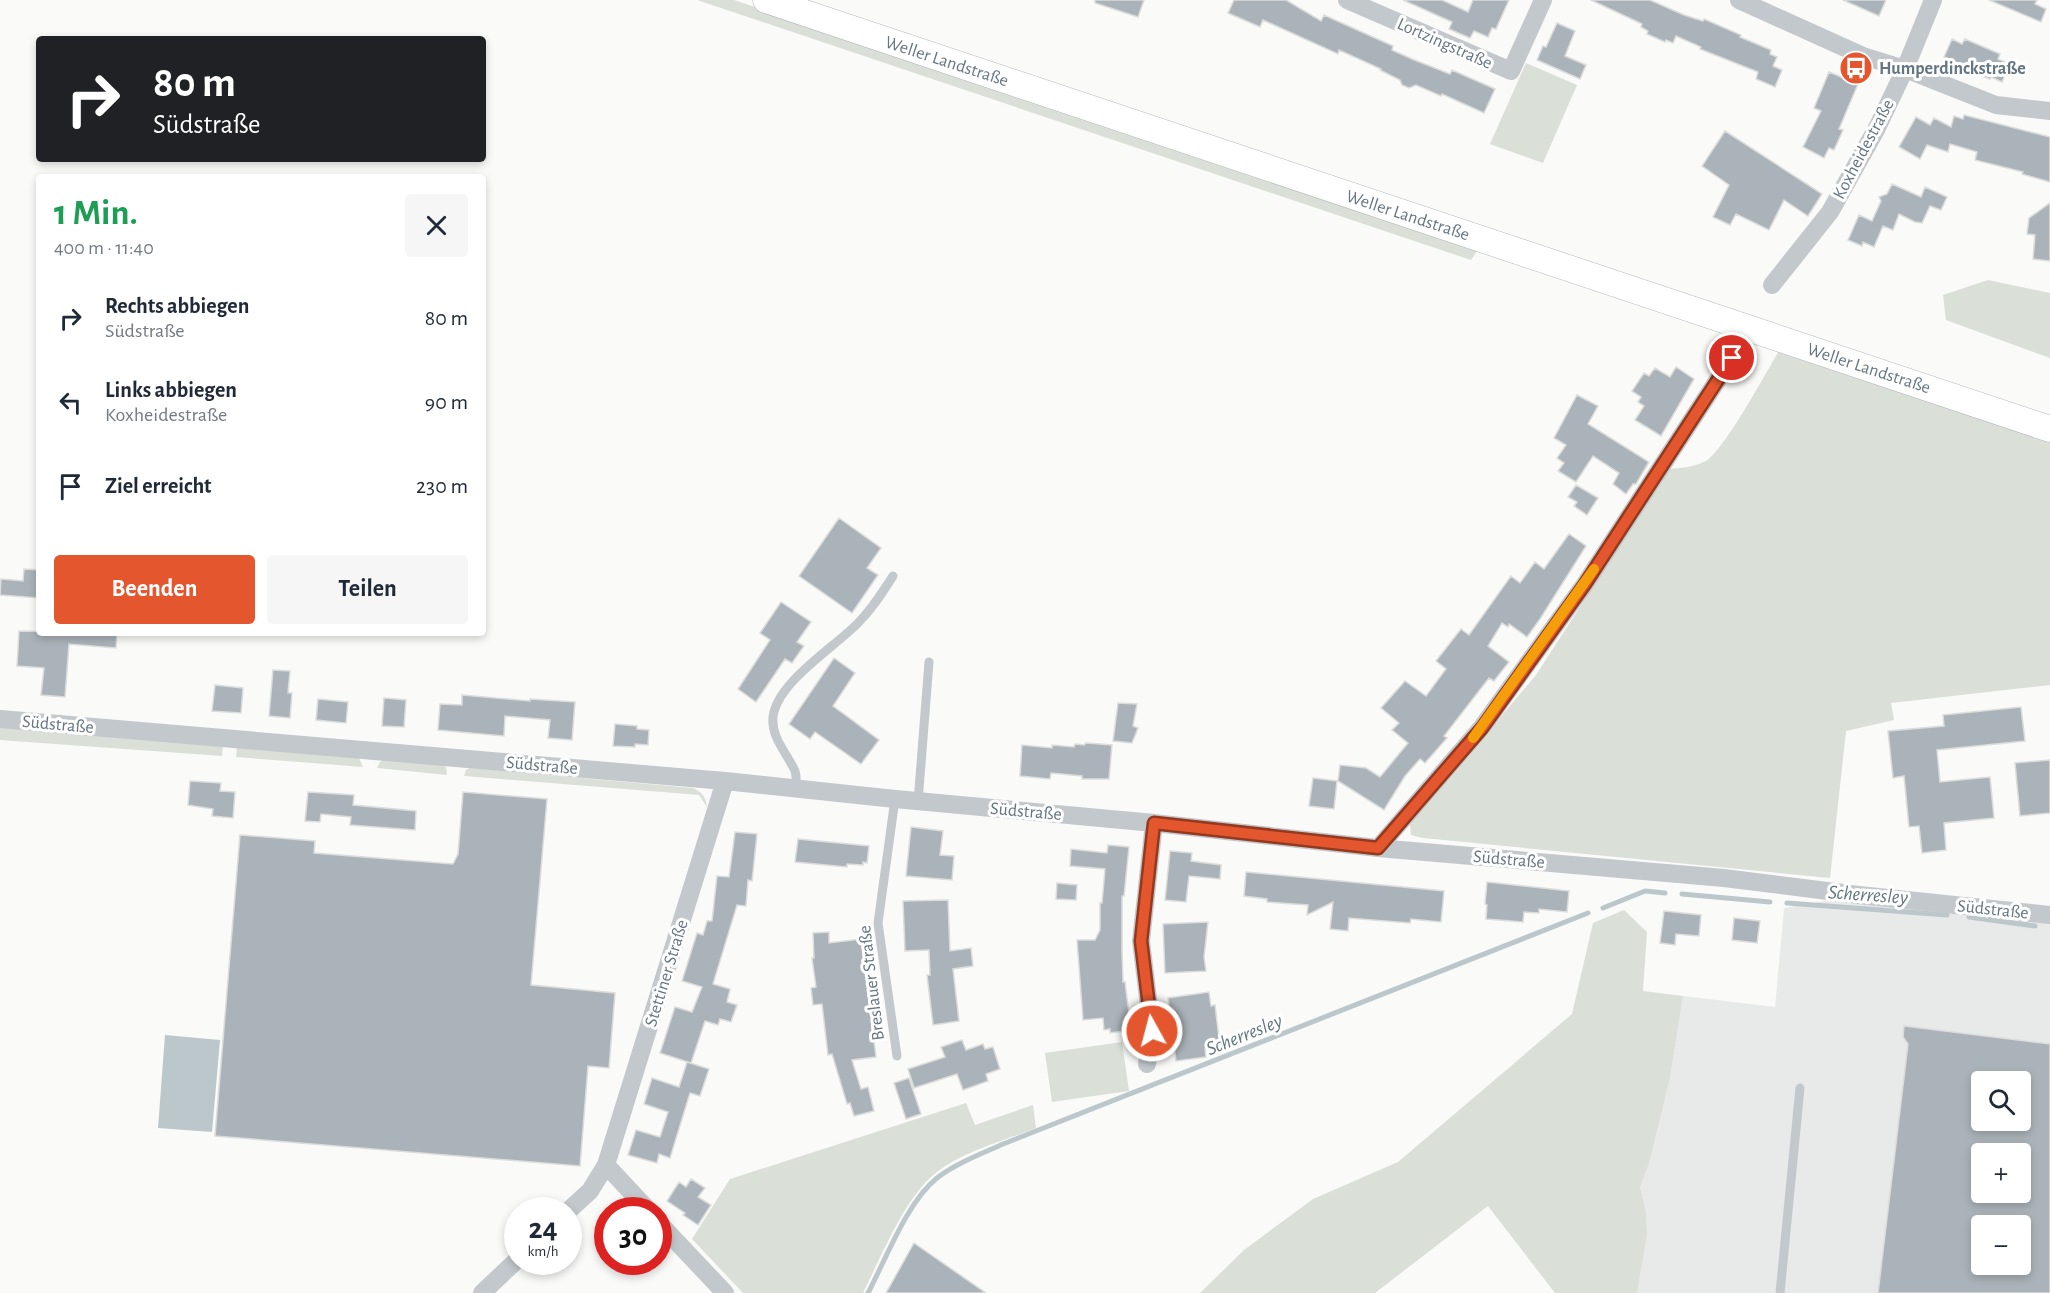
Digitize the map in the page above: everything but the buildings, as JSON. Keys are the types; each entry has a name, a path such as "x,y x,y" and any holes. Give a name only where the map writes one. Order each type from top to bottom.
{"main road":[{"name":"Weller Landstraße","path":"766,0 2050,429"}],"street":[{"name":"Lortzingstraße","path":"1347,0 1511,71 1543,0"},
{"path":"1739,0 1863,56 1905,69 1996,105 2050,111"},
{"name":"Koxheidestraße","path":"1772,285 1830,212 1877,128 1905,69 1933,0"},
{"path":"1378,848 1482,728 1585,584 1732,358"},
{"name":"Südstraße","path":"0,719 725,781 895,800 1154,823 1378,848 1724,878 2050,915"},
{"name":"Stettiner Straße","path":"582,1198 590,1191 606,1165 725,781"},
{"path":"1147,1065 1152,1031 1141,941 1154,823"},
{"path":"606,1165 636,1197"},
{"path":"672,1237 725,1293"},
{"path":"482,1293 504,1272"}],"lane":[{"path":"796,789 796,774 775,733 773,719 775,708 783,694 818,656 856,625 874,606 893,576"},
{"path":"918,802 929,662"},
{"name":"Breslauer Straße","path":"895,800 878,923 897,1056"},
{"path":"1780,1293 1800,1089"}],"shaded area":[{"path":"697,0 734,0 1479,248 1471,260"},
{"path":"1526,63 1577,85 1543,163 1490,144"},
{"path":"1988,280 2050,293 2050,358 1946,320 1943,295"},
{"path":"1779,351 2050,440 2050,685 1891,703 1894,720 1846,731 1830,878 1411,835 1410,824 1536,675 1669,469 1697,465 1714,454 1734,427"},
{"path":"0,725 223,746 222,756 0,740"},
{"path":"237,748 359,758 363,767 236,757"},
{"path":"383,760 442,765 446,767 447,775 377,768"},
{"path":"470,768 693,788 703,796 707,807 699,795 464,776 466,770"},
{"path":"1859,895 2050,915 2050,1293 1637,1293 1647,1236 1646,1211 1640,1187 1649,1164 1670,1078 1683,996 1775,1007 1784,908"},
{"path":"1624,910 1647,932 1643,991 1683,996 1670,1078 1649,1164 1640,1187 1646,1211 1647,1236 1637,1293 1555,1293 1488,1206 1375,1293 1200,1293 1244,1250 1313,1199 1398,1162 1572,1014 1593,923"},
{"path":"165,1035 220,1040 212,1132 158,1128"},
{"path":"1122,1042 1129,1091 1052,1102 1045,1053"},
{"path":"966,1103 975,1125 1033,1105 1036,1128 967,1154 931,1177 920,1188 901,1216 863,1293 743,1293 692,1239 730,1179"}],"waterway":[{"name":"Scherresley","path":"1603,908 1645,891 1665,893"},
{"name":"Scherresley","path":"1682,894 1770,902"},
{"name":"Scherresley","path":"1787,903 1947,915"},
{"name":"Scherresley","path":"868,1293 916,1201 937,1178 961,1163 1003,1144 1588,913"},
{"name":"Scherresley","path":"1969,917 2035,926"}],"slow traffic":[{"path":"1473,738 1594,569"}],"place":[{"name":"Humperdinckstraße","path":"1856,68"}],"route":[{"path":"1152,1031 1141,941 1154,823 1378,848 1482,728 1585,584 1732,358"}]}
